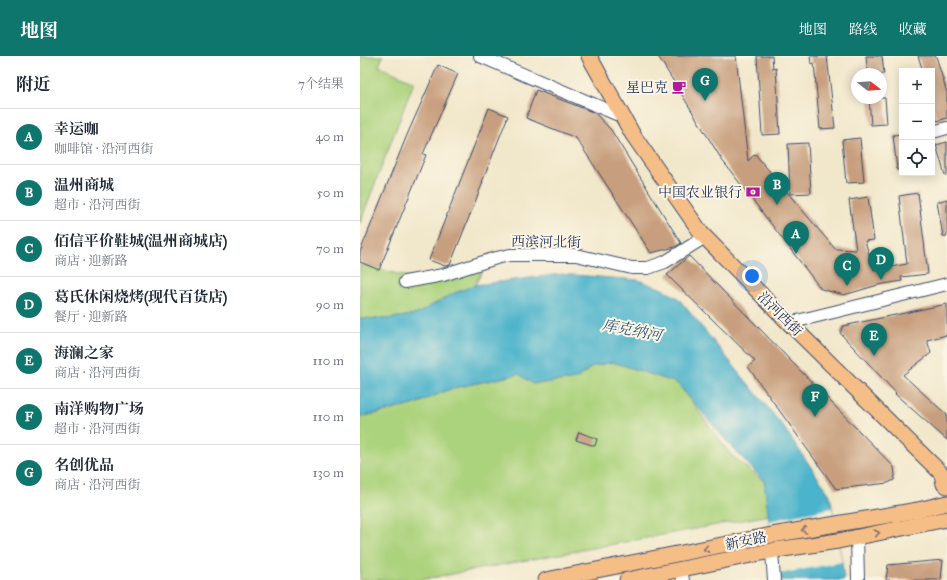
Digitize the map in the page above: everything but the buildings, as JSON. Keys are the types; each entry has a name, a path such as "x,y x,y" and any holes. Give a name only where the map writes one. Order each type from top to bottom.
{"main road":[{"name":"沿河西街","path":"589,56 621,116 633,135 705,237 788,323 945,478"},
{"name":"新安路","path":"546,580 772,535 836,525 918,510 947,503"},
{"name":"新安路","path":"626,580 682,575 774,551 838,541 947,519"}],"street":[{"path":"480,56 621,116"},
{"path":"935,131 947,128"},
{"name":"西滨河北街","path":"405,282 443,276 510,255 576,255 632,268 648,268 665,262 705,237"},
{"path":"788,323 947,284"},
{"path":"857,536 858,580"},
{"path":"774,551 774,580"}],"green space":[{"path":"360,56 383,56 379,66 414,82 360,223"},
{"path":"360,264 431,283 485,266 475,285 452,294 417,314 387,319 360,318"},
{"path":"613,362 677,383 730,454 772,488 770,515 420,580 360,580 360,417 413,405 450,389 519,374 533,384 576,379 593,366"}],"water":[{"name":"库克纳河","path":"561,274 638,280 660,288 678,298 782,425 830,495 844,580 780,580 776,550 769,521 764,481 730,445 677,383 613,362 593,366 576,379 533,384 519,374 450,389 413,405 360,417 360,318 387,319 417,314 452,294 475,285"}],"pier":[{"path":"832,508 842,562 779,574 769,521"}],"place":[{"name":"星巴克","path":"679,87"},
{"name":"名创优品","path":"705,101"},
{"name":"中国农业银行","path":"753,192"},
{"name":"温州商城","path":"777,205"},
{"name":"幸运咖","path":"796,254"},
{"name":"葛氏休闲烧烤(现代百货店)","path":"881,280"},
{"name":"佰信平价鞋城(温州商城店)","path":"847,286"},
{"name":"海澜之家","path":"874,356"},
{"name":"南洋购物广场","path":"815,417"}]}
